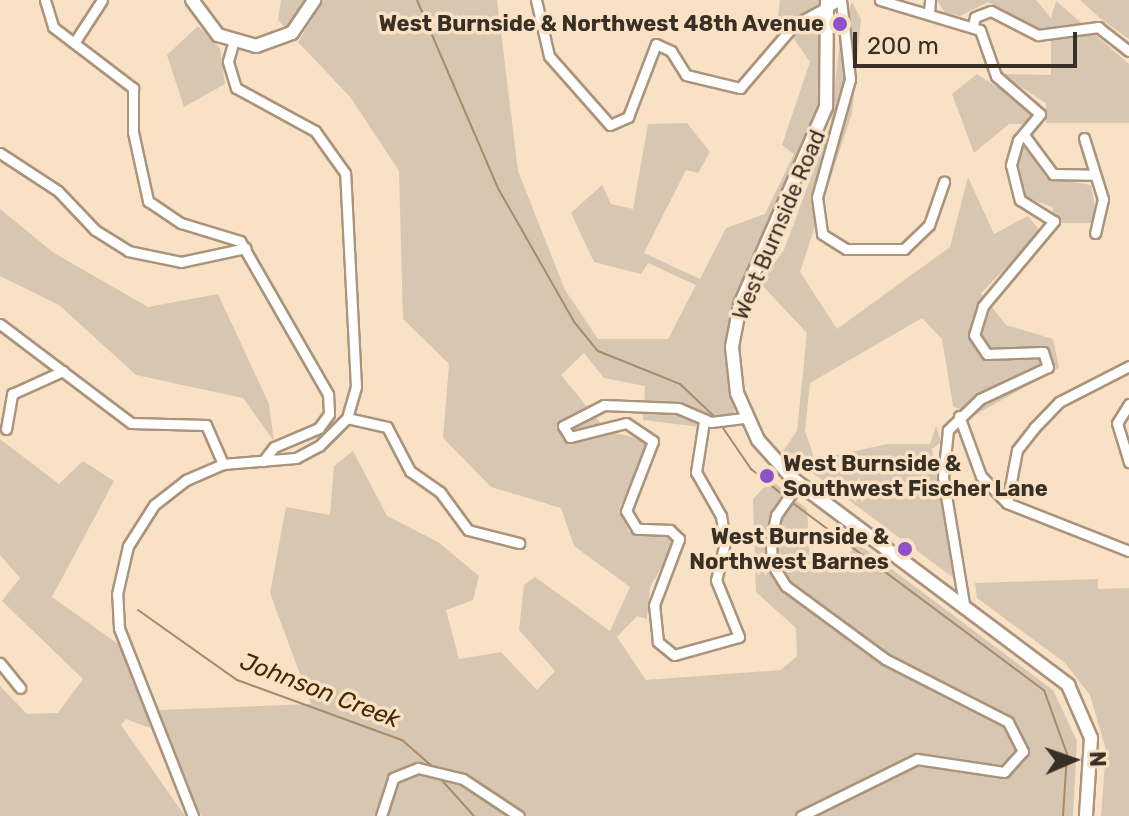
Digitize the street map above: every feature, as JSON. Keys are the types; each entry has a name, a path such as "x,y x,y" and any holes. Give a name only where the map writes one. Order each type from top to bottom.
{"main road":[{"path":"192,0 207,26 233,43 280,40 302,24 314,0"},
{"name":"West Burnside Road","path":"834,1 832,69 823,120 734,325 734,380 746,418 798,484 1048,665 1079,702 1092,750 1086,816"}],"street":[{"path":"45,0 48,20 133,88 133,132 148,201 181,223 230,234 246,248 330,407 319,428 274,447 263,461"},
{"path":"74,43 102,0"},
{"path":"536,0 549,56 610,125 628,117 656,44 671,51 686,75 740,88 794,25 834,1 850,79 817,197 822,234 846,249 904,249 929,225 944,182"},
{"path":"880,0 973,25"},
{"path":"929,12 930,0"},
{"path":"964,604 942,463 948,430 959,416 1048,367 1043,352 987,354 974,335 983,306 1054,221 1016,190 1013,149 1039,110 1002,84 973,25 975,17 991,11 1038,35 1098,27 1129,51"},
{"path":"193,816 125,649 117,594 128,546 147,513 186,480 223,464 263,461 311,451 347,418 356,377 345,173 315,131 236,88 228,61 233,43"},
{"path":"1024,135 1053,174 1092,175"},
{"path":"1084,138 1104,212 1095,233"},
{"path":"0,153 58,191 95,230 128,251 181,262 246,248"},
{"path":"0,324 131,423 206,425 223,464"},
{"path":"1007,503 1017,450 1034,428 1059,402 1129,366"},
{"path":"6,429 12,394 63,371"},
{"path":"1129,404 1117,423 1129,462"},
{"path":"704,421 696,472 721,516 725,542 716,580 739,637 674,655 658,642 654,605 679,539 670,530 637,529 626,511 653,441 618,421 570,437 563,426 604,405 678,408 704,421 746,418"},
{"path":"959,416 981,476 1007,503 1129,551"},
{"path":"347,418 393,432 410,471 440,492 468,530 519,543"},
{"path":"798,484 776,515 771,541 772,564 786,586 885,659 1008,722 1023,751 1004,772 917,759 801,816"},
{"path":"0,663 20,688"},
{"path":"381,816 393,778 418,768 463,779 519,816"}],"shaded area":[{"path":"281,0 309,0 289,32 278,20"},
{"path":"324,0 497,0 518,171 565,290 598,339 668,339 696,285 648,263 641,274 594,262 571,213 602,185 611,204 633,209 648,124 687,123 710,152 698,173 686,170 644,253 700,279 726,228 765,214 794,154 782,145 810,62 778,16 780,0 823,0 825,88 803,157 739,291 725,344 735,414 712,415 708,428 643,420 645,386 604,378 584,353 561,375 607,431 645,440 647,453 619,508 629,532 666,535 674,546 650,587 647,619 637,616 617,637 646,680 781,670 797,656 796,628 756,592 753,499 771,480 807,509 810,558 836,572 857,543 1053,690 1077,741 1073,816 201,816 159,710 311,704 270,593 286,507 330,515 334,466 353,451 387,516 438,542 479,576 473,600 446,610 459,659 501,652 537,690 555,671 519,630 524,585 535,577 610,631 630,587 574,546 561,508 491,487 443,438 449,364 403,319 399,171 351,98 298,42"},
{"path":"937,0 1036,0 1051,18 1056,1 1129,64 1129,123 1046,123 1046,103 1001,74 1051,75 1051,30 1030,27 988,2 960,16 945,13"},
{"path":"1080,0 1129,0 1129,39 1102,20"},
{"path":"852,2 861,19 852,113 800,272 837,329 950,247 968,177 994,234 1028,216 1041,232 981,293 1006,325 1053,339 1059,368 973,416 953,406 942,339 922,318 810,383 805,431 815,460 887,444 930,444 936,426 941,442 932,449 955,579 783,451 797,431 807,333 760,283 784,250 831,123 841,29"},
{"path":"198,26 220,48 225,84 184,107 167,55"},
{"path":"977,74 1030,108 1032,124 1009,124 974,153 952,94"},
{"path":"1021,138 1046,178 1091,185 1098,223 1056,223 1052,207 1022,196 1015,156"},
{"path":"0,209 54,253 148,307 218,294 269,404 274,441 243,398 136,375 59,305 0,276"},
{"path":"0,439 59,484 83,461 114,481 52,597 125,649 150,710 150,728 126,719 121,725 185,816 0,816 0,686 27,714 58,713 83,679 2,601 20,578 0,555"},
{"path":"1098,579 1098,589 1129,588 1129,816 1101,816 1106,750 1090,695 1064,662 977,598 975,583"}],"waterway":[{"path":"417,0 499,190 575,323 598,351 680,384 716,418"},
{"path":"723,428 751,469 783,495"},
{"path":"790,501 1044,690 1067,754 1063,816"},
{"name":"Johnson Creek","path":"138,610 237,680 402,740 433,767"},
{"name":"Johnson Creek","path":"438,776 474,816"}],"place":[{"name":"West Burnside & Northwest 48th Avenue","path":"840,24"},
{"name":"West Burnside & Southwest Fischer Lane","path":"767,476"},
{"name":"West Burnside & Northwest Barnes","path":"905,549"}]}
